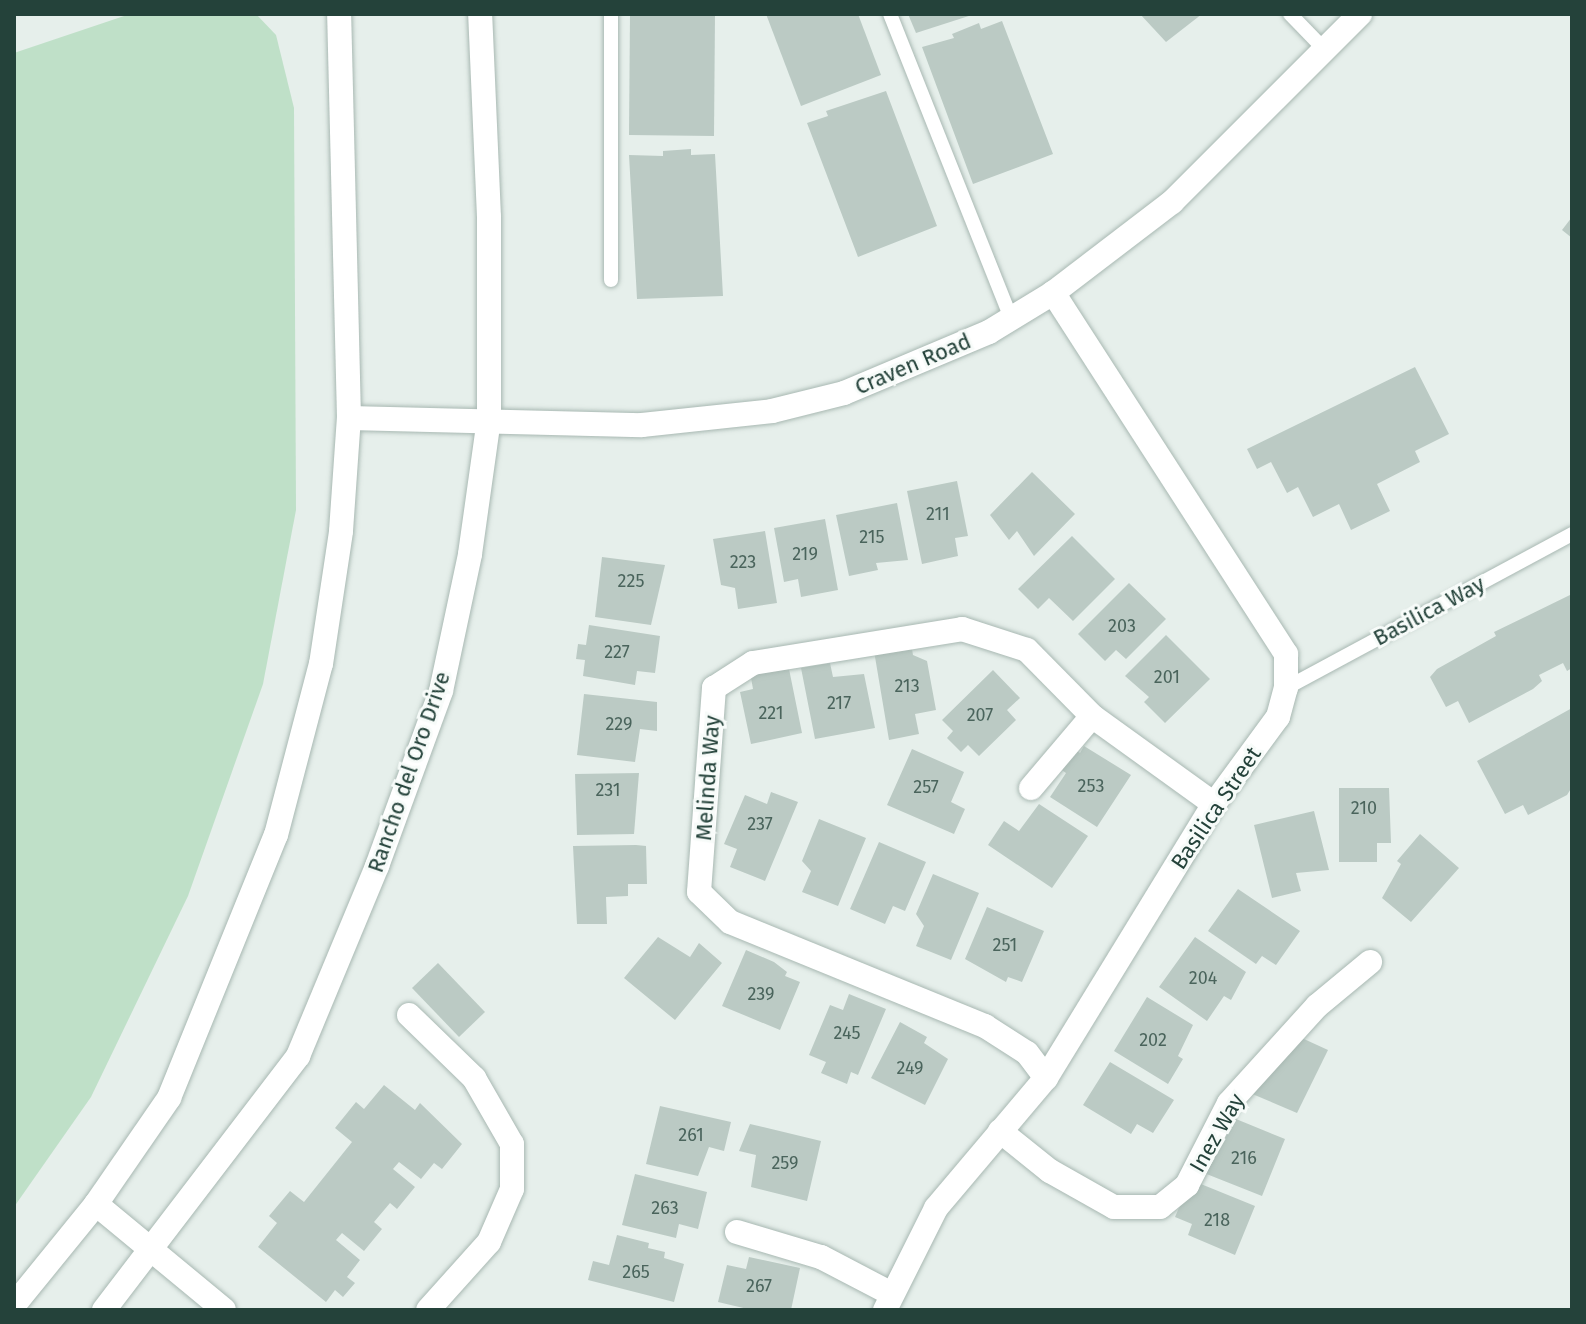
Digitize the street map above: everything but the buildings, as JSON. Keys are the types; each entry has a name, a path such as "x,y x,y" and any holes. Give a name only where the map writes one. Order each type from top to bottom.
{"street":[{"path":"14,1305 96,1204 169,1098 276,835 321,664 341,531 349,418 339,14"},
{"name":"Rancho del Oro Drive","path":"104,1310 298,1056 377,866 441,691 470,554 489,419 489,217 480,14"},
{"name":"Craven Road","path":"349,418 642,425 772,411 844,393 1011,318 1053,293 1172,202 1360,14"},
{"name":"Basilica Street","path":"887,1302 936,1208 1046,1078 1214,804 1278,717 1286,688 1286,654 1053,293"},
{"name":"Melinda Way","path":"1046,1078 1027,1053 985,1026 730,922 699,892 714,688 753,663 962,629 1027,650 1092,716 1214,804"},
{"path":"1031,788 1092,716"},
{"name":"Inez Way","path":"1000,1131 1050,1171 1114,1207 1160,1207 1187,1185 1229,1103 1317,1006 1370,962"},
{"path":"409,1015 474,1078 512,1144 512,1189 489,1242 428,1310"},
{"path":"96,1204 224,1310"},
{"path":"737,1232 821,1257 887,1302"}],"lane":[{"path":"611,14 611,280"},
{"path":"890,14 1011,318"},
{"path":"1290,14 1326,51"},
{"name":"Basilica Way","path":"1286,688 1572,534"}],"green space":[{"path":"130,14 256,14 276,35 294,108 296,510 263,684 188,896 91,1097 14,1207 14,53"}]}
